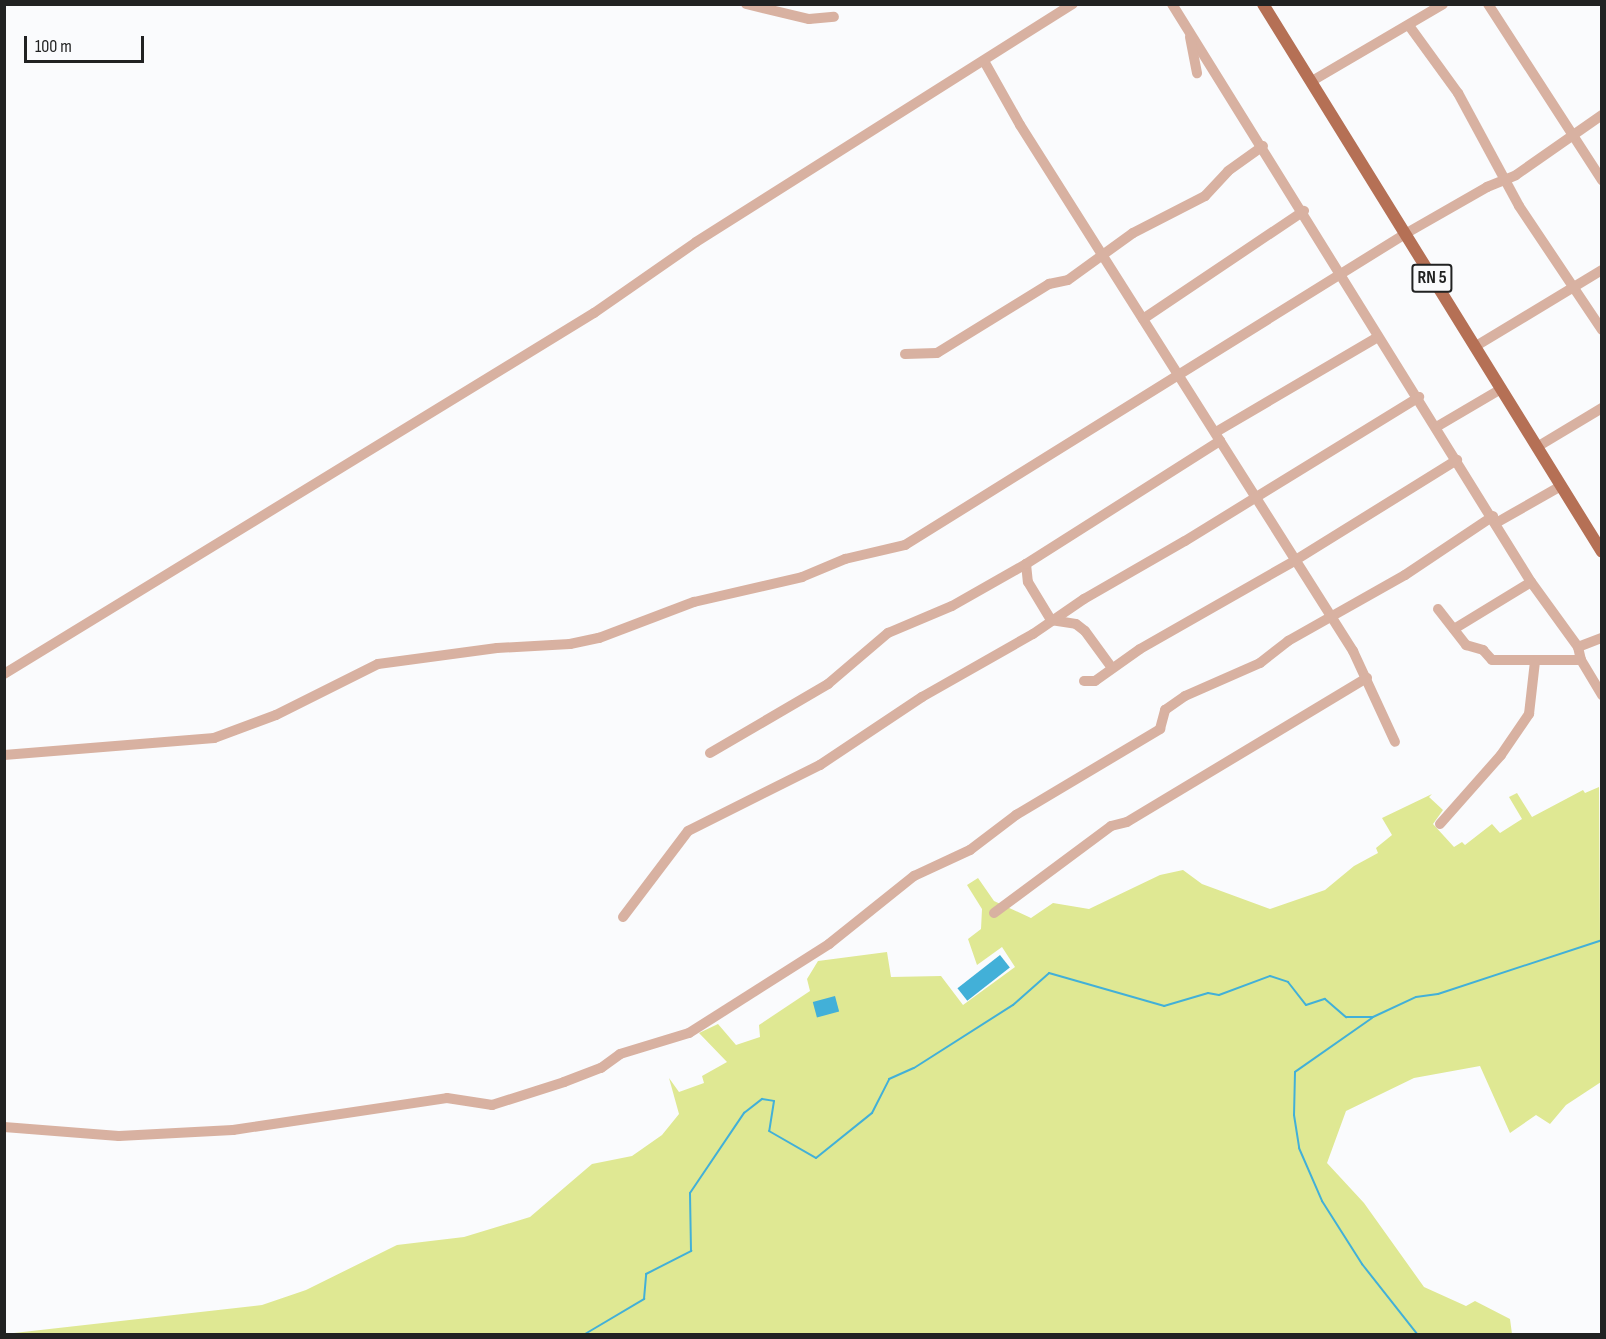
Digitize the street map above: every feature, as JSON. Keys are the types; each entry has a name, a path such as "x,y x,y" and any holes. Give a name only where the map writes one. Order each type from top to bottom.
{"main road":[{"name":"RN 5","path":"1263,4 1404,234 1476,346 1559,487 1602,552"}],"street":[{"path":"746,4 808,19 834,17"},
{"path":"4,674 594,313 696,242 1073,4"},
{"path":"1172,4 1304,211 1340,277 1438,426 1531,582 1578,647 1581,660 1602,695"},
{"path":"1312,81 1410,27 1443,4"},
{"path":"1488,4 1602,180"},
{"path":"1410,27 1458,93 1505,180 1571,288 1602,330"},
{"path":"1189,30 1197,74"},
{"path":"984,61 1020,124 1178,372 1367,678 1395,742"},
{"path":"4,755 214,738 276,715 378,664 497,648 570,644 599,638 694,602 798,578 845,559 900,546 1178,372 1340,277 1404,234 1505,180 1573,137 1602,115"},
{"path":"905,354 937,353 1049,284 1068,280 1105,256 1133,233 1205,196 1228,171 1263,146"},
{"path":"1143,319 1304,211"},
{"path":"1476,346 1602,270"},
{"path":"710,753 828,684 888,633 952,606 1026,564 1218,436 1378,337"},
{"path":"1438,426 1501,389"},
{"path":"623,917 688,831 820,765 917,700 1419,397"},
{"path":"1537,447 1602,408"},
{"path":"1084,681 1093,682 1112,668 1294,561 1458,460"},
{"path":"4,1127 119,1136 233,1130 447,1098 492,1105 597,1070 620,1054 693,1031 829,944 915,876 970,850 1016,815 1160,729 1165,710 1185,696 1260,663 1288,641 1330,619 1495,520 1559,487"},
{"path":"1026,564 1028,582 1051,620 1076,624 1085,631 1112,668"},
{"path":"1454,629 1531,582"},
{"path":"1438,609 1466,645 1483,650 1492,660 1581,660"},
{"path":"1578,647 1602,638"},
{"path":"1440,824 1501,755 1530,714 1536,661"},
{"path":"994,913 1111,826 1127,822 1367,678"}],"green space":[{"path":"1599,787 1601,1082 1566,1105 1550,1124 1536,1115 1510,1133 1480,1066 1414,1078 1346,1111 1327,1163 1364,1203 1424,1287 1466,1306 1475,1301 1510,1319 1512,1334 5,1334 262,1305 306,1290 397,1245 464,1237 530,1217 592,1164 632,1156 662,1135 679,1114 669,1078 679,1092 704,1083 702,1076 727,1062 699,1033 718,1024 736,1045 760,1037 759,1025 810,991 807,979 818,961 887,952 891,977 941,976 963,1005 1015,967 1002,947 977,965 968,939 981,929 982,909 967,885 978,878 994,901 1031,918 1053,903 1089,909 1160,875 1183,870 1202,884 1270,909 1325,890 1354,866 1378,853 1376,848 1392,835 1382,818 1432,794 1429,797 1443,810 1433,824 1454,847 1462,842 1465,845 1492,824 1500,833 1522,819 1509,797 1517,793 1532,817 1583,790 1585,793"}],"water":[{"path":"1000,955 1010,968 967,1001 957,988"},
{"path":"835,996 839,1011 817,1017 813,1002"}],"waterway":[{"path":"585,1334 644,1299 646,1274 691,1251 690,1193 744,1113 762,1099 774,1101 769,1131 816,1158 872,1113 889,1079 914,1068 1013,1005 1049,973 1164,1006 1208,993 1219,995 1270,976 1288,982 1306,1005 1325,999 1346,1017 1373,1017 1416,997 1438,994 1602,940"},
{"path":"1372,1018 1295,1072 1294,1115 1299,1148 1322,1201 1362,1264 1417,1334"}]}
